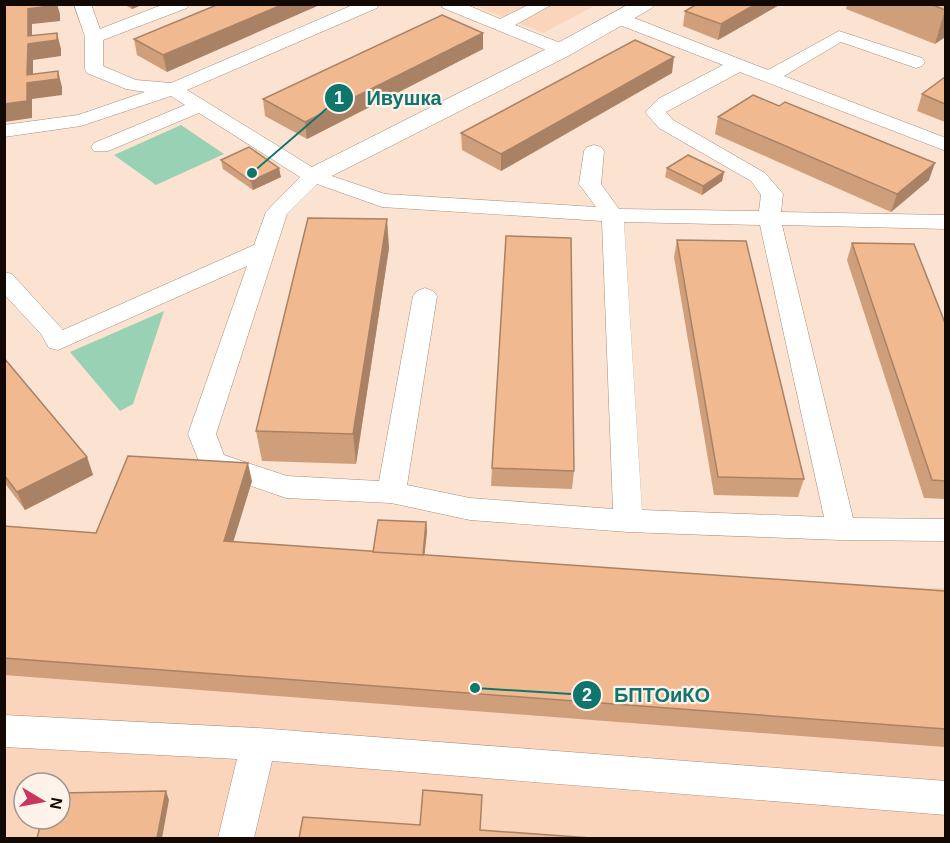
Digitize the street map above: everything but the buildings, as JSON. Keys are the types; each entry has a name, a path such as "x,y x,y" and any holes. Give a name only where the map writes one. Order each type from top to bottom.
{"street":[{"path":"313,176 562,50 645,4"}],"lane":[{"path":"82,4 94,37 94,69 133,85 173,89 313,176 382,200 613,215 945,222"},
{"path":"94,37 181,4"},
{"path":"4,131 81,120 173,89 371,4"},
{"path":"449,4 562,50"},
{"path":"501,26 545,4"},
{"path":"618,18 945,145"},
{"path":"769,77 839,36 916,62"},
{"path":"738,65 665,103 655,112 666,124 758,177 772,194 769,218 841,529"},
{"path":"101,147 200,106"},
{"path":"594,151 590,184 613,215 628,521"},
{"path":"313,176 277,212 263,250 202,434 212,462 286,487 391,492 470,509 628,521 841,529 945,530"},
{"path":"4,279 50,329 58,342 263,250"},
{"path":"391,492 425,296"},
{"path":"4,731 258,744 945,798"},
{"path":"236,838 258,744"}],"shaded area":[{"path":"473,5 596,5 543,33"},
{"path":"4,544 583,582 945,588 945,838 5,838"}],"green space":[{"path":"181,125 224,154 156,185 114,155"},
{"path":"164,311 133,404 120,411 70,352"}],"place":[{"name":"Ивушка","path":"252,173"},
{"name":"БПТОиКО","path":"475,688"}]}
